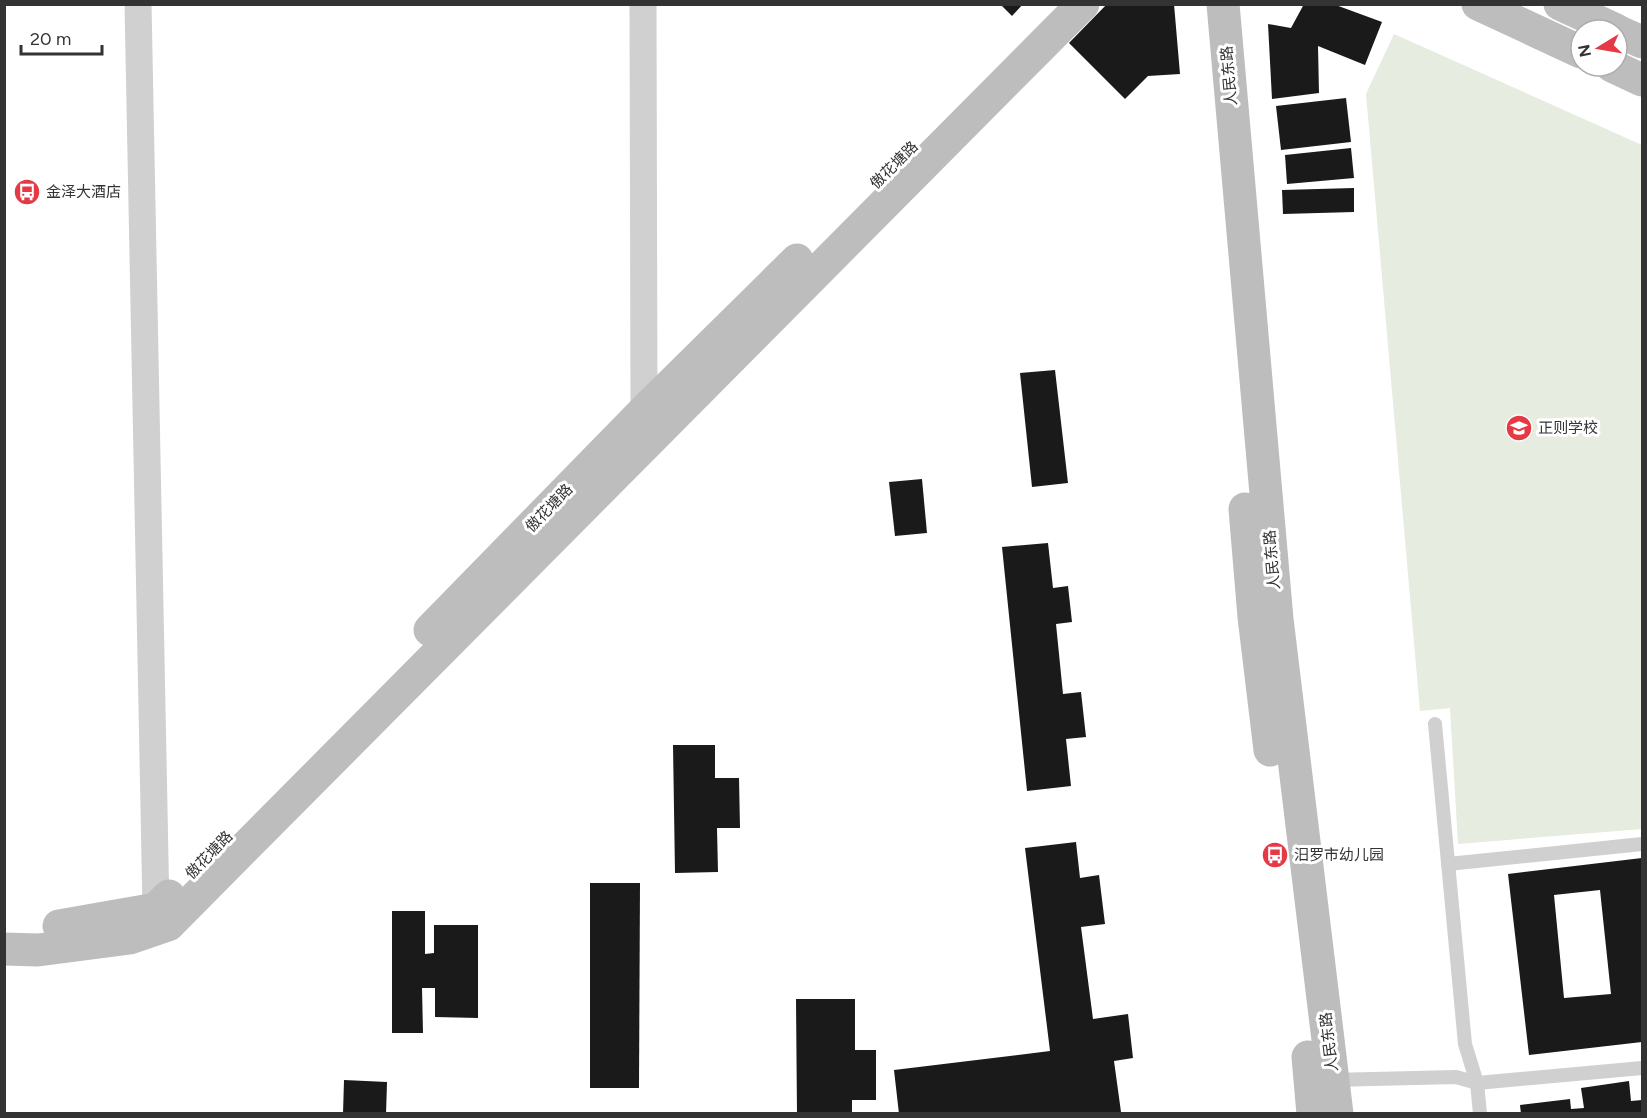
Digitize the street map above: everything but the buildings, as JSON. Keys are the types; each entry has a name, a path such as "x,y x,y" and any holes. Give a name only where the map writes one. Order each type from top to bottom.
{"street":[{"path":"4,930 38,930 156,909 138,4"},
{"path":"643,4 644,411"},
{"name":"傲花塘路","path":"156,909 644,411 1057,4"},
{"path":"4,949 38,950 130,938 168,926 1083,4"},
{"name":"人民东路","path":"1203,4 1254,618 1322,1080 1337,1113"},
{"name":"人民东路","path":"1223,4 1277,619 1322,1080 1314,1113"},
{"path":"1478,4 1569,46"},
{"path":"1560,4 1590,18"}],"lane":[{"path":"1435,724 1465,1044 1477,1083 1480,1113"},
{"path":"1448,864 1642,844"},
{"path":"1322,1080 1456,1077 1477,1083 1642,1068"}],"shaded area":[{"name":"正则学校","path":"1394,34 1642,145 1642,829 1458,844 1450,708 1420,711 1366,94"}],"place":[{"name":"金泽大酒店","path":"27,192"},
{"name":"正则学校","path":"1519,428"},
{"name":"汨罗市幼儿园","path":"1275,855"}]}
